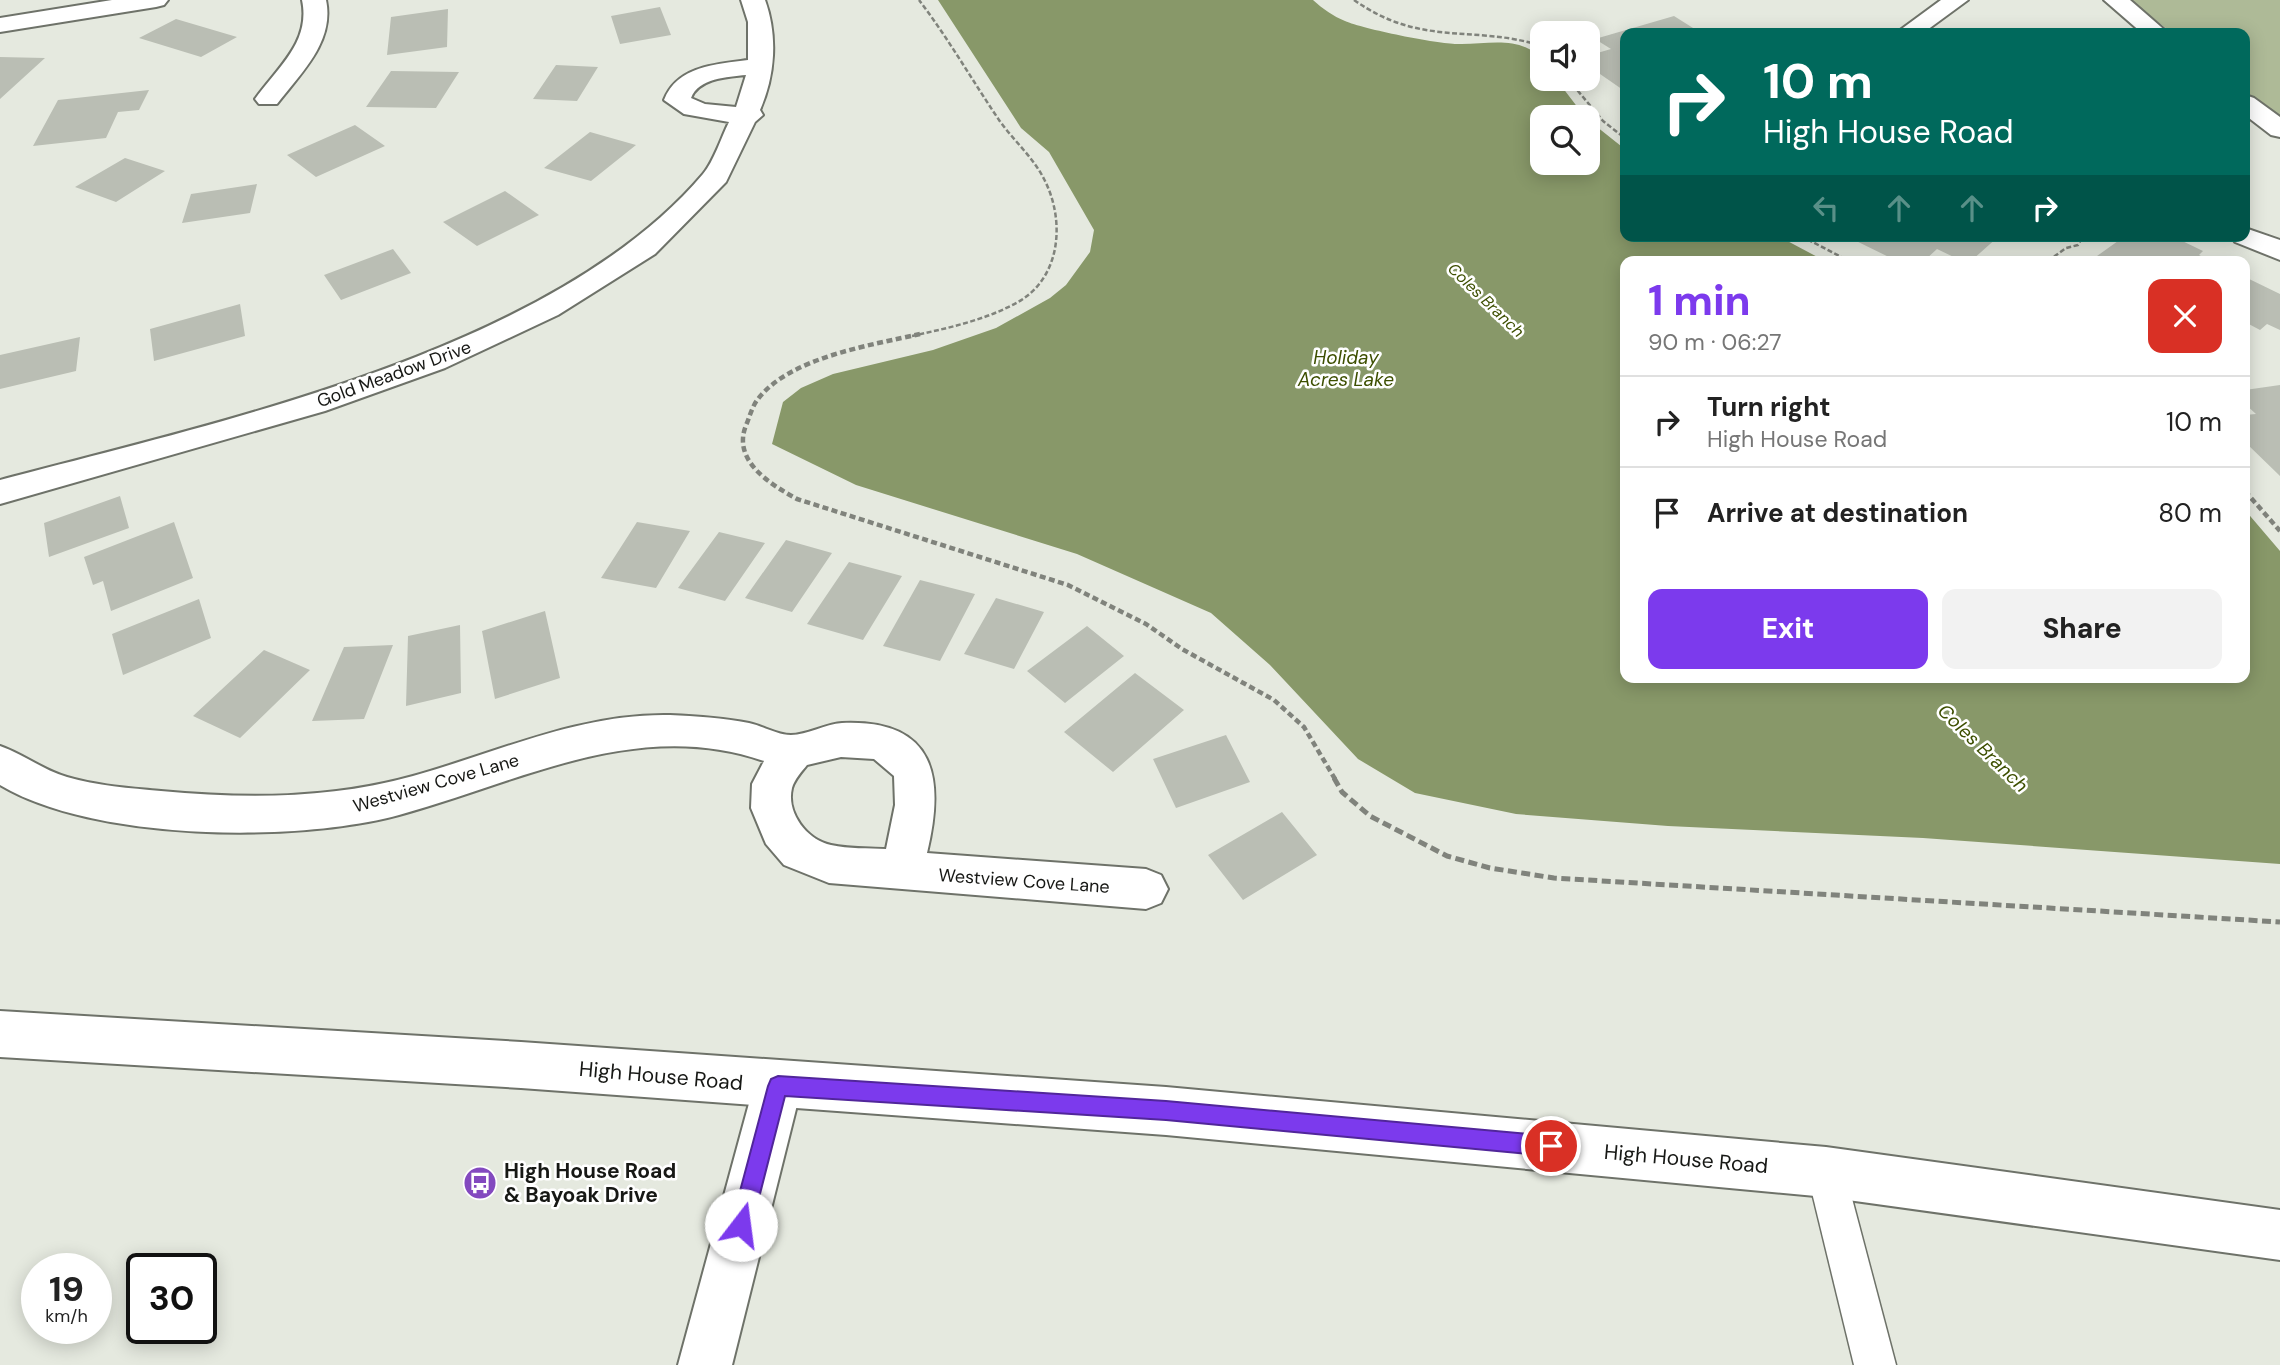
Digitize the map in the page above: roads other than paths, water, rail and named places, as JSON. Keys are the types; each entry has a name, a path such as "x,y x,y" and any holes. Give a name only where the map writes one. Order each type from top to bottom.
{"street":[{"path":"0,25 156,0"},
{"path":"268,99 308,46 317,24 314,0"},
{"name":"Gold Meadow Drive","path":"0,492 363,388 425,366 578,293 615,268 673,221 725,166 750,115 760,66 759,13 753,0"},
{"path":"1915,28 1956,0"},
{"path":"2116,0 2151,28"},
{"path":"750,115 713,114 688,108 677,100 678,91 684,84 699,77 760,66"},
{"path":"2250,107 2280,129"},
{"path":"2250,238 2280,251"},
{"name":"Westview Cove Lane","path":"0,762 20,778 53,793 119,805 191,812 297,816 397,797 576,742 623,732 698,733 748,739 793,752 772,784 772,808 781,831 799,852 829,864 901,872 1146,889"},
{"path":"793,752 840,739 887,746 901,755 912,769 918,789 901,872"},
{"name":"High House Road","path":"3,1039 521,1065 778,1086 1166,1111 1826,1172 2280,1235"},
{"path":"705,1365 778,1086"}],"lane":[{"path":"1826,1172 1875,1365"}],"water":[{"name":"Holiday Acres Lake","path":"938,0 1313,0 1341,19 1383,32 1447,43 1510,43 1530,50 1530,91 1565,91 1576,105 1530,105 1530,175 1600,175 1600,129 1620,145 1620,242 1789,242 1816,256 1620,256 1620,683 2250,683 2250,516 2280,551 2280,864 1923,838 1668,826 1516,814 1415,793 1358,759 1270,665 1211,613 1077,554 856,485 772,444 783,402 801,388 833,374 933,350 996,328 1050,298 1066,285 1090,252 1094,230 1049,152 1021,128"}],"place":[{"name":"High House Road & Bayoak Drive","path":"480,1183"}],"water label":[{"name":"Coles Branch","path":"1486,300"},
{"name":"Coles Branch","path":"1983,748"}]}
